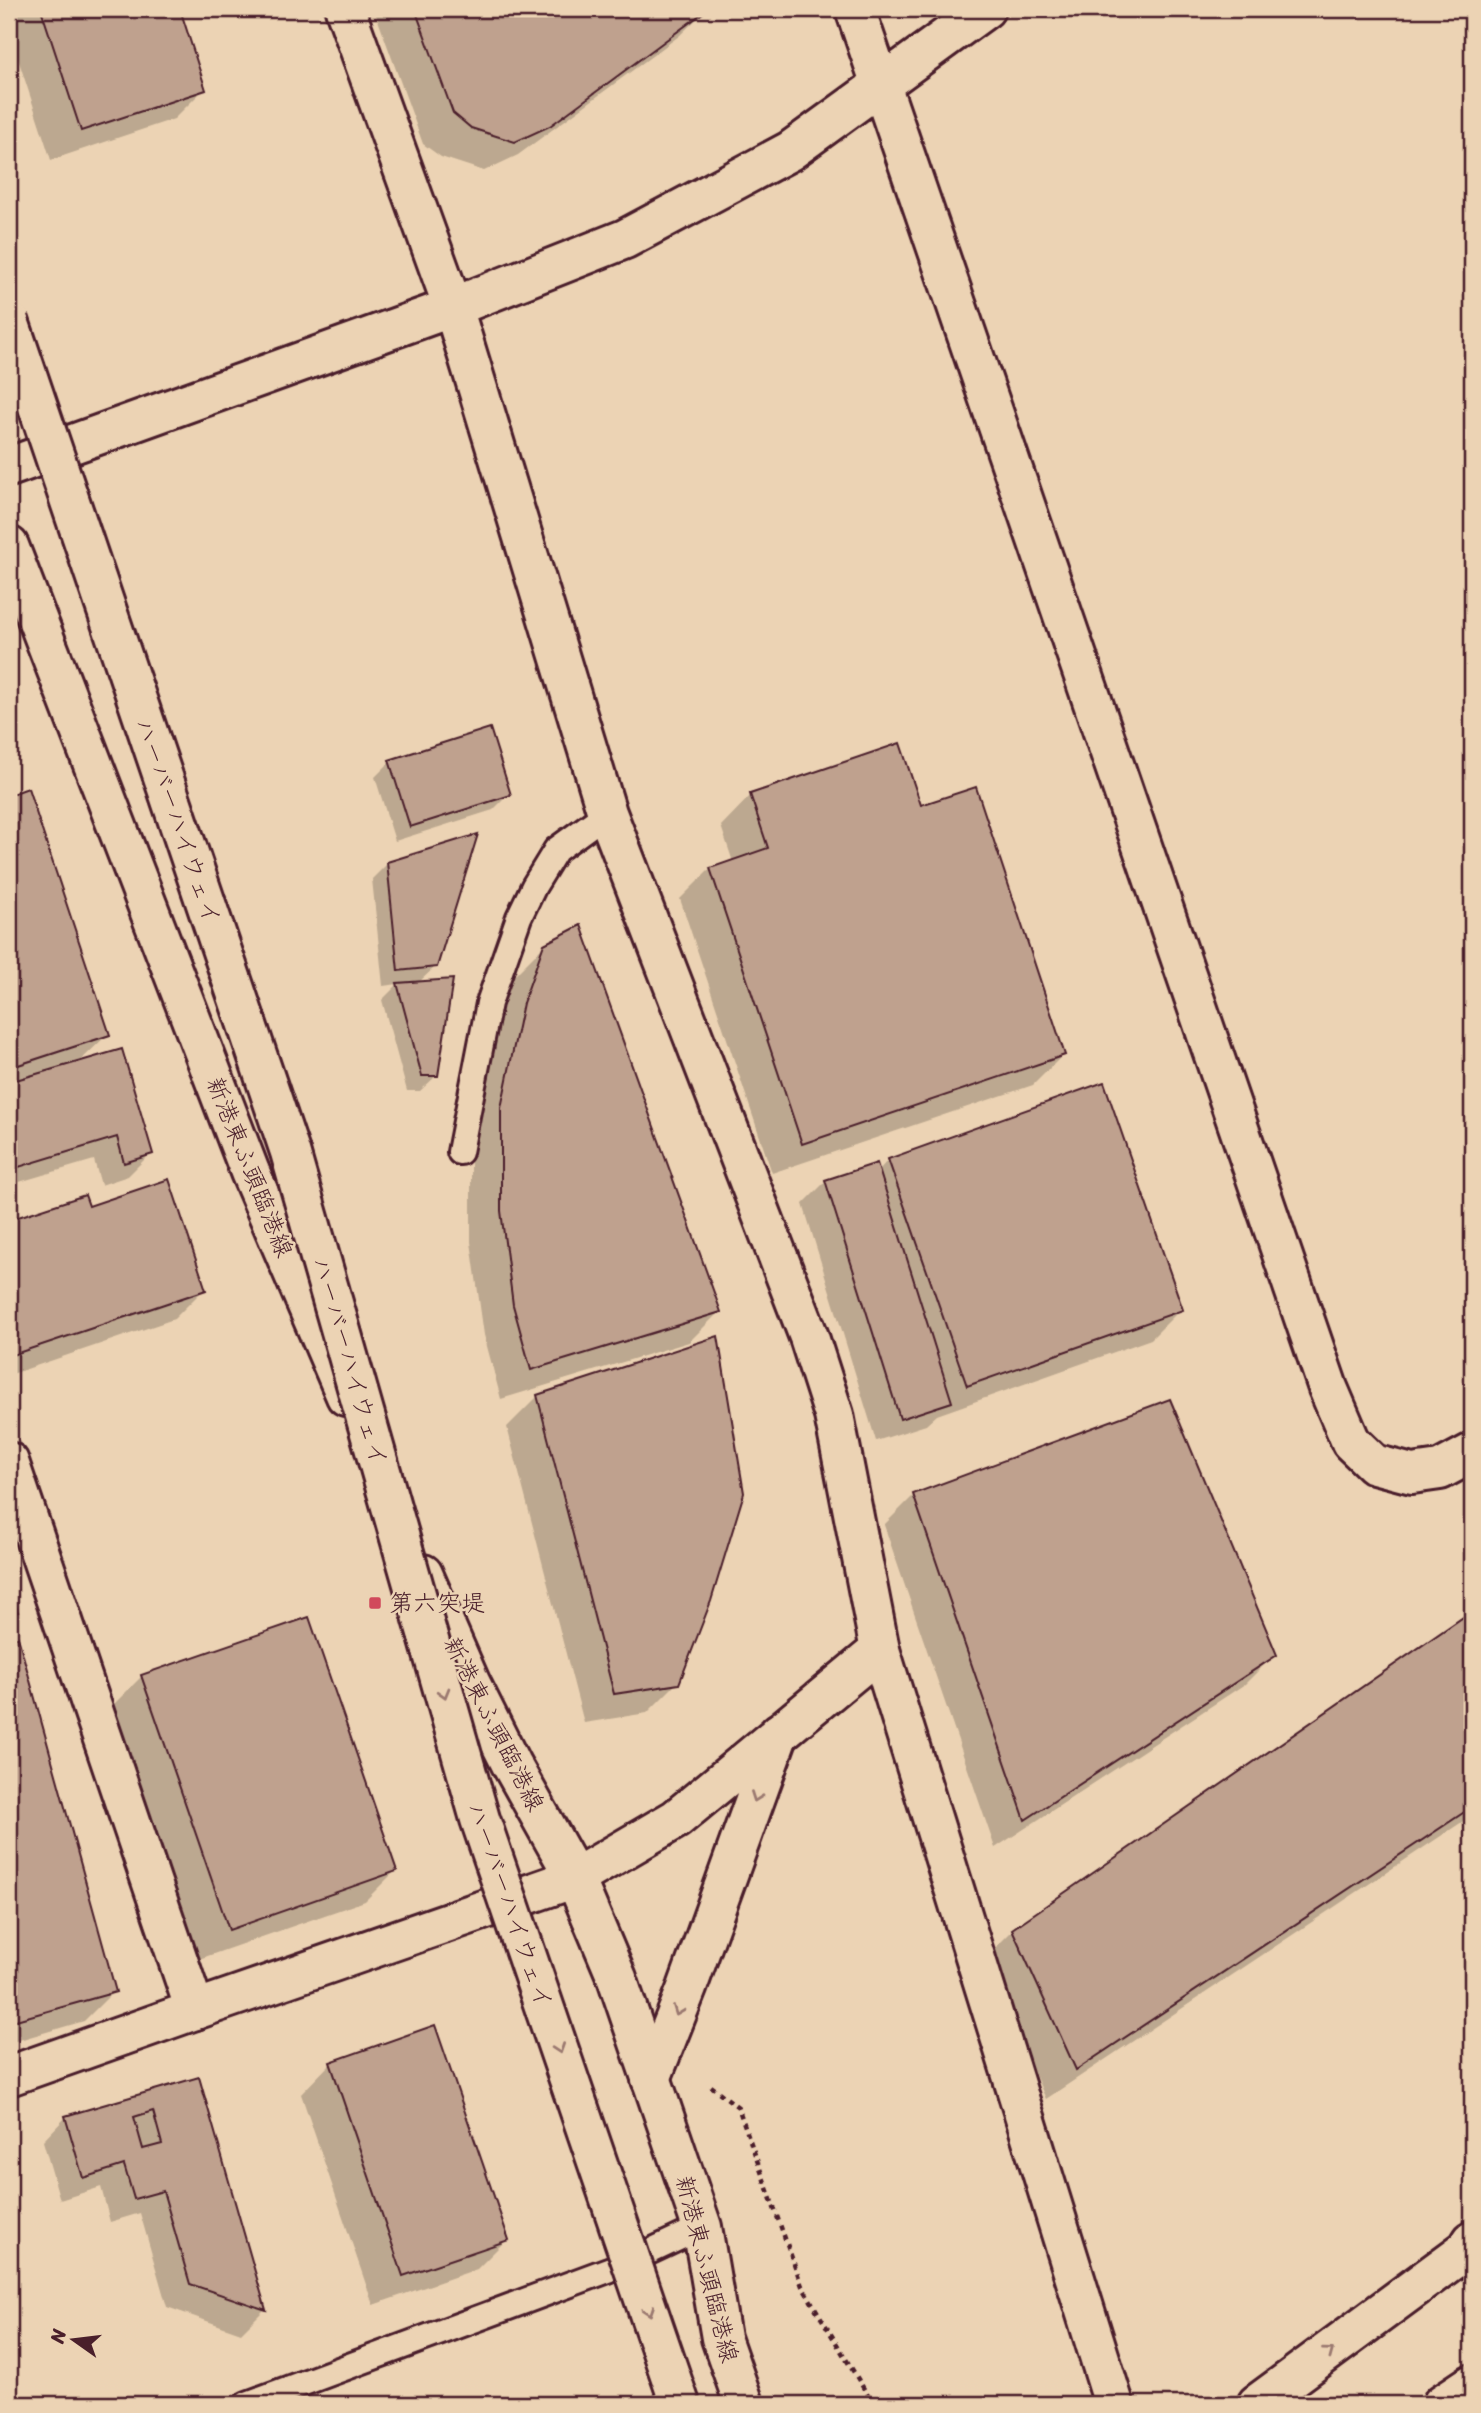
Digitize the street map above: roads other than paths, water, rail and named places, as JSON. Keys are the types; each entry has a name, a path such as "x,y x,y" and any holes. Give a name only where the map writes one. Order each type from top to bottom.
{"street":[{"path":"345,9 453,307 607,813 813,1350 834,1415 880,1650 1114,2404"},
{"path":"855,9 1328,1388 1351,1441 1374,1464 1412,1474 1440,1469 1472,1453"},
{"path":"9,467 453,307 625,239 790,151 985,9"},
{"name":"ハーバーハイウェイ","path":"9,321 290,1152 480,1819 680,2404"},
{"name":"ハーバーハイウェイ","path":"9,388 274,1175 453,1817 654,2404"},
{"name":"新港東ふ頭臨港線","path":"9,546 255,1185 470,1682 511,1765 575,1878 617,1978 702,2227 721,2338 744,2404"},
{"path":"9,1462 195,2010"},
{"path":"9,2076 575,1878 676,1819 880,1650"},
{"path":"652,2079 779,1733"},
{"path":"1257,2404 1466,2249 1472,2241"},
{"path":"1442,2404 1472,2384"}],"lane":[{"path":"460,1152 489,1003 519,917 556,850 607,813"},
{"path":"247,2404 619,2266 702,2227"}],"place":[{"name":"第六突堤","path":"375,1603"}]}
